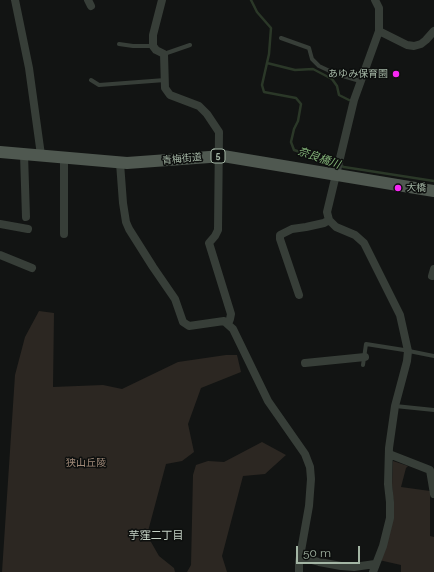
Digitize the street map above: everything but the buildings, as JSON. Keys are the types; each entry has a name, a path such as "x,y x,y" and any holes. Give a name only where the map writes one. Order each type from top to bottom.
{"main road":[{"name":"青梅街道","path":"0,152 120,163 141,163 218,156 336,172 434,191"}],"street":[{"path":"15,0 29,68 41,155"},
{"path":"162,0 153,35 156,50 164,54 165,88 170,95 199,106 213,122 219,132 218,230 209,243 230,314 228,324"},
{"path":"300,556 319,562 341,566 374,569 383,546 390,518 388,484 389,454 395,406 407,361 408,350 400,315 364,243 355,235 336,227 329,220 327,212 354,100 379,31 379,8 375,0"},
{"path":"379,31 407,45 414,46 421,44 434,31"},
{"path":"24,154 26,217"},
{"path":"64,157 64,234"},
{"path":"120,163 122,203 126,222 153,267 175,299 183,322 189,326 224,320 233,329 268,401 306,454 310,467 311,479 309,506 298,572"},
{"path":"299,295 280,240 280,235 292,229 324,223 329,220"},
{"path":"0,224 28,229"},
{"path":"0,255 32,268"},
{"path":"305,363 364,361"},
{"path":"389,454 430,470 434,494"}],"lane":[{"path":"281,38 309,48 312,59 319,66 336,74 360,81"},
{"path":"118,44 154,46"},
{"path":"164,54 190,45"},
{"path":"91,80 99,85 165,80"},
{"path":"364,361 366,344 408,350 434,356"},
{"path":"395,406 434,410"}],"green space":[{"name":"狭山丘陵","path":"39,311 54,313 53,387 103,385 122,389 178,362 226,355 237,355 241,372 201,388 188,424 194,452 182,461 166,464 147,535 159,556 174,568 175,572 2,572 15,375 25,337"},
{"path":"262,442 286,455 265,474 243,476 222,556 227,572 187,572 191,565 193,475 196,465 208,461 224,462"},
{"path":"393,461 408,466 406,468 401,487 430,491 430,536 434,537 434,572 401,572 401,565 379,560 393,519"}],"waterway":[{"name":"奈良橋川","path":"251,0 257,12 271,28 269,54 262,85 264,92 296,98 301,104 298,121 294,129 291,142 294,150 344,167 434,181"},
{"path":"267,63 295,70 313,69 332,79 337,86 339,95 349,100"}],"place":[{"name":"あゆみ保育園","path":"396,74"},
{"name":"大橋","path":"398,188"}],"district":[{"name":"芋窪二丁目","path":"156,536"}]}
